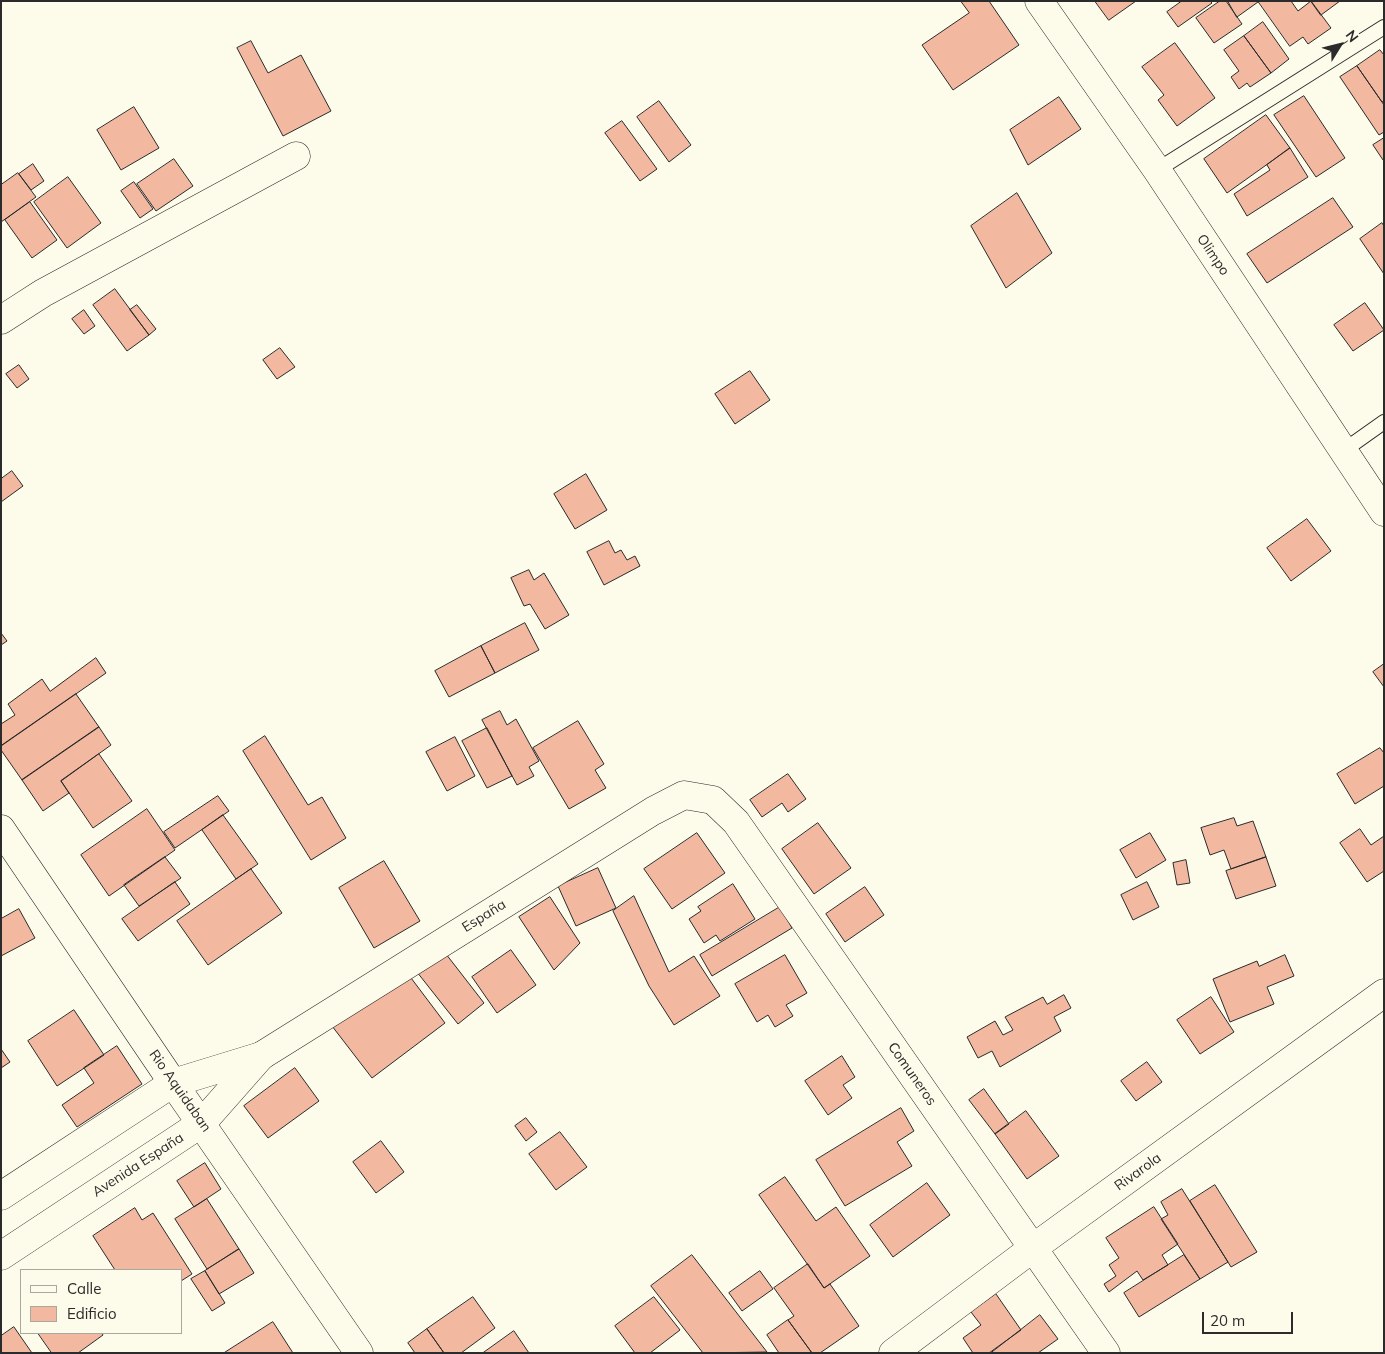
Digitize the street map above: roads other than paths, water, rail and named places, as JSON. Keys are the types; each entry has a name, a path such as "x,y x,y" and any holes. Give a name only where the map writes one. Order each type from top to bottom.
{"street":[{"name":"Olimpo","path":"1039,1 1157,170 1384,512"},
{"path":"1,320 43,293 296,156"},
{"name":"España","path":"261,1056 653,811 684,795 713,800"},
{"name":"Comuneros","path":"713,800 736,822 1106,1353"},
{"name":"Rio Aquidaban","path":"1,829 358,1353"},
{"name":"Rivarola","path":"893,1353 1033,1248 1384,993"},
{"path":"1,1196 173,1083 261,1056"},
{"name":"Avenida España","path":"1,1256 202,1123 261,1056"}],"lane":[{"path":"1157,170 1384,27"},
{"path":"1343,451 1384,422"}]}
